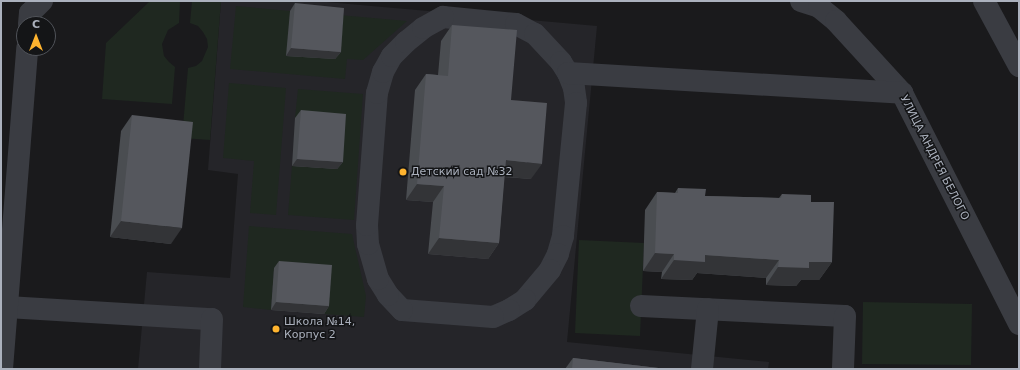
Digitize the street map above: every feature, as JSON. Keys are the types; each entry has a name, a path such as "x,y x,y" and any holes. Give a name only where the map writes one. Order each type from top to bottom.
{"street":[{"path":"30,16 30,13 42,1"},
{"name":"УЛИЦА АНДРЕЯ БЕЛОГО","path":"801,1 819,7 836,21 902,93 1019,324"},
{"path":"984,1 1019,66"},
{"path":"568,73 574,88 576,103 563,236 558,254 550,270 525,300 493,318 402,310 388,295 378,279 368,244 367,225 377,93 383,72 392,56 423,28 442,17 516,24 535,34 549,48 568,73 902,93"},
{"path":"2,369 5,316 27,56"},
{"path":"641,306 844,316 843,369"},
{"path":"702,369 708,309"},
{"path":"5,316 212,319 210,369"}],"shaded area":[{"path":"150,1 180,1 179,23 168,30 162,44 164,56 175,67 172,104 102,99 106,43"},
{"path":"192,1 221,1 210,140 182,138 188,68 196,66 202,61 208,47 207,39 203,32 198,26 190,23"},
{"name":"Детский сад №32","path":"221,1 315,1 597,26 567,342 769,362 768,369 138,369 147,272 230,278 238,174 208,170"},
{"path":"236,6 290,11 287,56 339,15 407,21 363,60 347,59 345,79 230,69"},
{"path":"229,83 286,88 276,215 250,213 254,161 223,158"},
{"path":"298,89 363,94 354,220 288,215 292,166 337,169 295,118"},
{"path":"249,226 352,234 366,296 364,317 324,314 274,268 271,310 243,307"},
{"path":"579,240 644,243 640,336 575,333"},
{"path":"863,302 972,304 971,365 862,364"}],"building":[{"path":"295,3 344,8 341,52 291,48"},
{"path":"452,25 517,30 511,100 547,103 542,164 506,160 499,243 439,238 444,186 417,184 426,74 448,76"},
{"path":"301,110 346,114 343,162 297,159"},
{"path":"132,115 193,122 182,228 121,221"},
{"path":"678,188 706,189 705,196 781,198 782,194 811,195 811,202 834,202 832,262 809,262 809,268 778,267 779,260 705,255 705,262 674,260 674,254 655,253 657,192 678,193"},
{"path":"279,261 332,265 329,306 276,302"},
{"path":"573,358 667,369 572,369"}],"place":[{"name":"Детский сад №32","path":"403,172"},
{"name":"Школа №14, Корпус 2","path":"276,329"}]}
